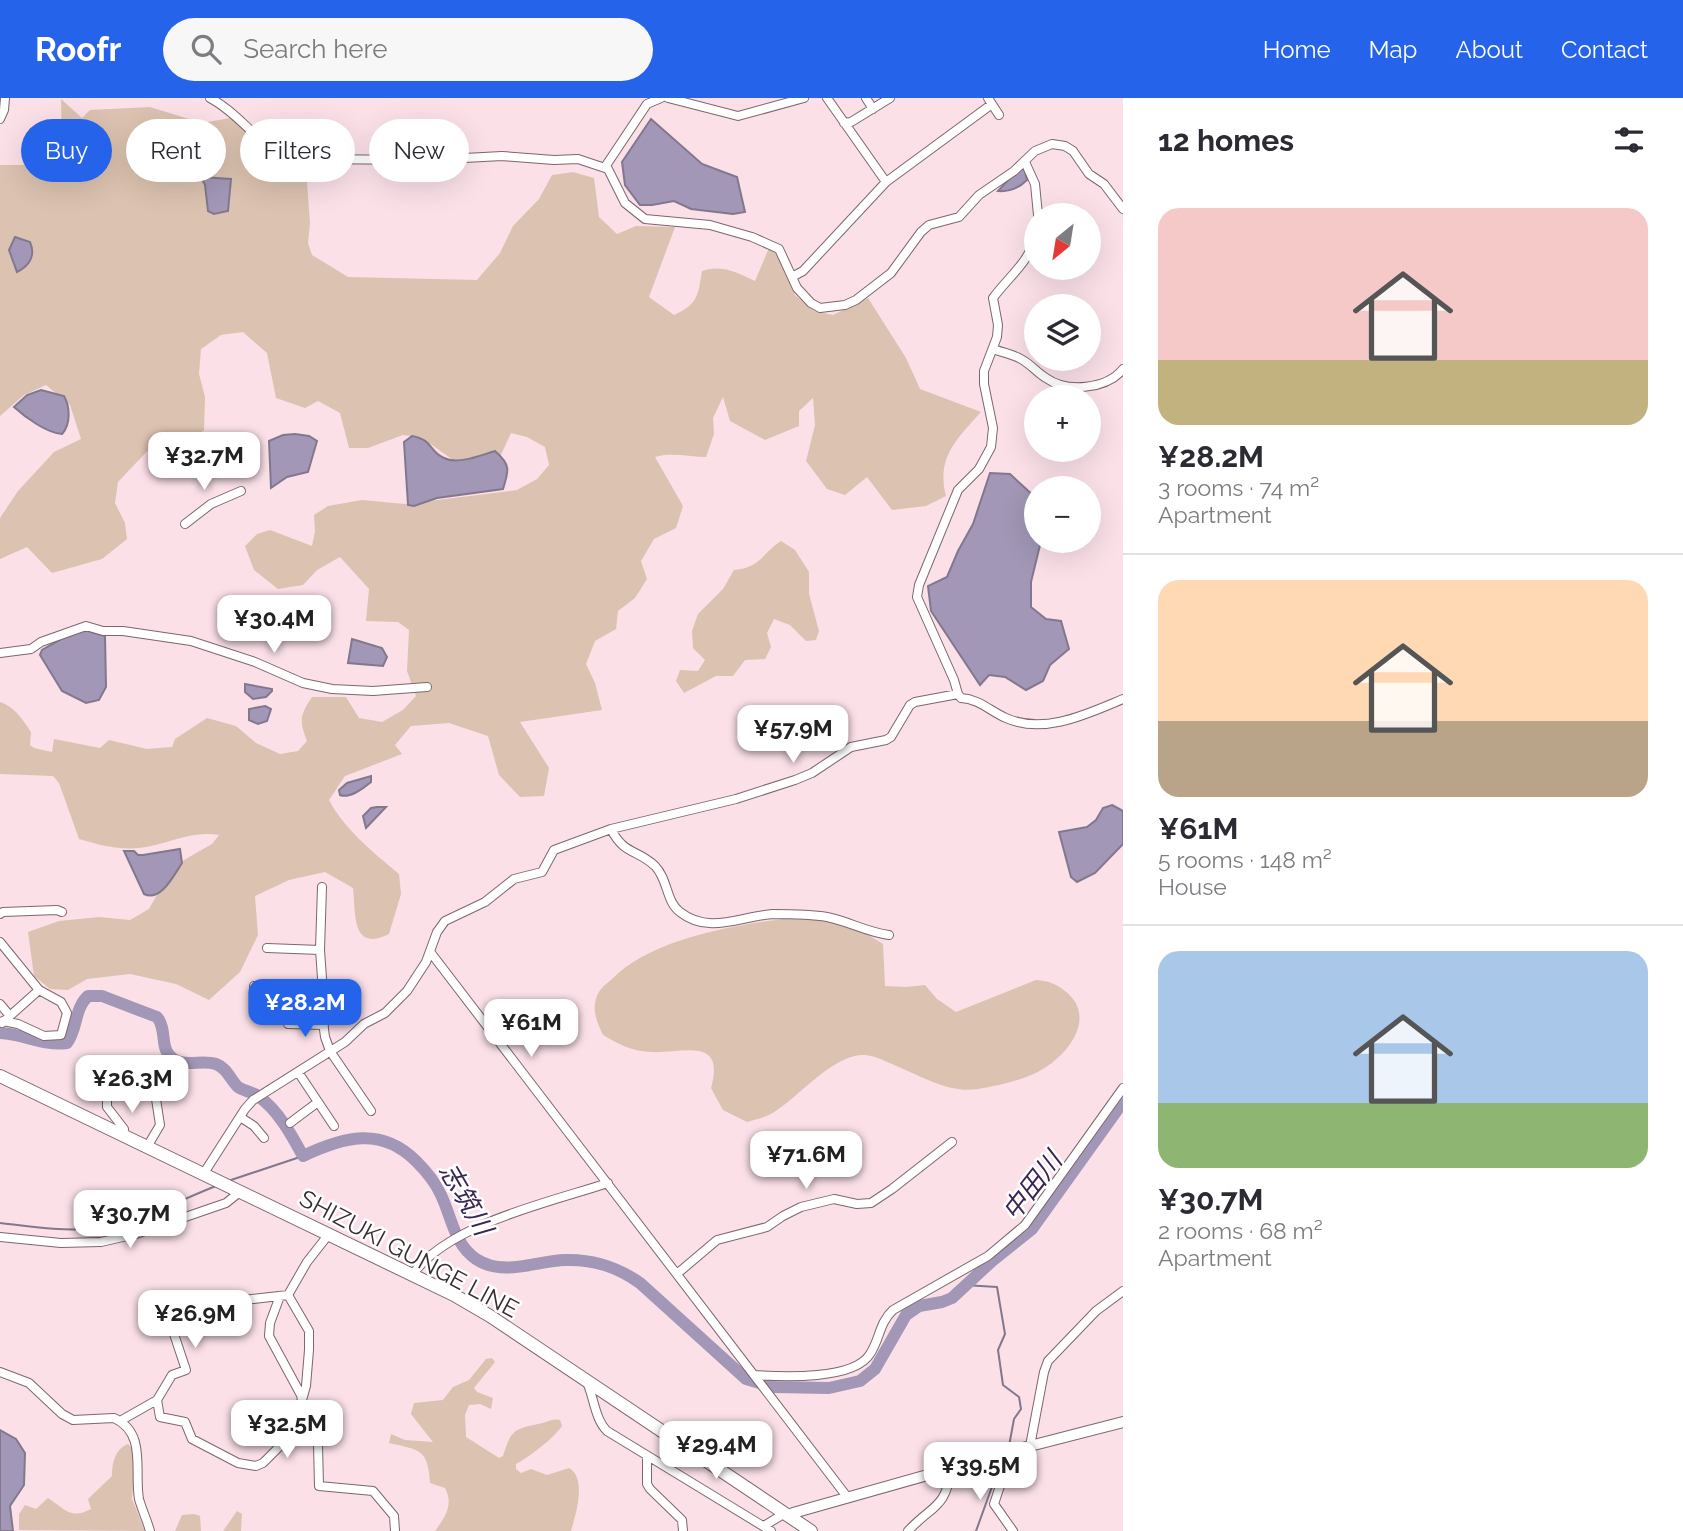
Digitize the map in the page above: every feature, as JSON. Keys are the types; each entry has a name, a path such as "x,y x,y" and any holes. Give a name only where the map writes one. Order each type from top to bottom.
{"main road":[{"name":"SHIZUKI GUNGE LINE","path":"0,1076 413,1274 490,1316 811,1531"},
{"path":"787,1515 1123,1422"}],"street":[{"path":"0,118 5,98"},
{"path":"210,98 223,105 260,139 302,159 427,160 502,156 578,159 605,167 612,174 625,203 645,219 710,225 752,237 779,249 802,295 820,308 845,305 856,300 891,273 929,225 959,217 979,195 1025,162 1042,146 1065,146 1079,157 1089,174 1104,184 1123,209"},
{"path":"605,167 647,104 661,98"},
{"path":"668,98 738,116 804,98"},
{"path":"827,98 886,182"},
{"path":"866,98 873,109"},
{"path":"844,123 890,98"},
{"path":"792,277 803,271 886,182 990,101 999,115"},
{"path":"1025,162 1035,184 1037,203"},
{"path":"1024,264 993,298 998,325 993,349 984,371 993,428 990,447 979,469 958,490 919,585 917,597 961,698 971,698 1003,717 1029,725 1071,718 1123,699"},
{"path":"993,349 1018,357 1058,385 1073,387 1111,379 1123,369"},
{"path":"186,524 211,504 242,491"},
{"path":"0,653 31,649 41,642 86,626 103,631 123,631 191,641 255,662 303,683 332,689 373,691 427,687"},
{"path":"207,1175 240,1117 253,1100 345,1042 365,1024 385,1013 407,991 431,953 434,938 445,921 485,902 514,879 542,872 554,850 611,829 736,799 795,780 812,773 851,747 891,737 909,705 958,694"},
{"path":"611,829 624,848 650,861 660,871 677,911 694,921 707,924 726,923 773,914 798,915 828,918 859,929 889,935"},
{"path":"322,887 320,950 323,992 320,997 324,1025 330,1051 371,1111"},
{"path":"0,914 57,910 62,912"},
{"path":"0,942 39,990 61,1002 67,1009 61,1035 44,1036 19,1024 3,1022"},
{"path":"267,948 320,950"},
{"path":"431,953 848,1498"},
{"path":"254,986 306,986 320,997"},
{"path":"3,1022 39,990"},
{"path":"0,1004 3,1022"},
{"path":"288,1024 324,1025"},
{"path":"298,1072 334,1126"},
{"path":"147,1147 159,1125 152,1073"},
{"path":"756,1376 840,1373 863,1362 871,1353 881,1323 892,1310 988,1256 1025,1225 1123,1088"},
{"path":"107,1095 107,1107 124,1129 123,1135"},
{"path":"290,1123 318,1102"},
{"path":"240,1117 254,1126 264,1138"},
{"path":"678,1273 717,1240 767,1227 801,1207 834,1199 857,1204 871,1203 952,1142"},
{"path":"413,1274 432,1253 479,1226 608,1183"},
{"path":"0,1237 78,1243 112,1240 226,1203 241,1191"},
{"path":"329,1234 284,1295 270,1323 269,1336 288,1368 302,1400 307,1424 318,1444 319,1486 373,1491 394,1516 396,1531"},
{"path":"1030,1446 1048,1361 1096,1311 1123,1291"},
{"path":"120,1421 157,1400 172,1375 186,1370 170,1322 184,1312 213,1300 244,1300 284,1295"},
{"path":"157,1400 160,1417 185,1422 192,1439 238,1463 256,1466 263,1463 281,1445 284,1431 302,1400 306,1386 309,1331 284,1295"},
{"path":"0,1372 29,1383 69,1418 82,1421 108,1417 120,1421 139,1450 139,1499 150,1531"},
{"path":"587,1382 599,1423 607,1431 767,1529 787,1515"},
{"path":"646,1456 647,1484 682,1520 683,1531"},
{"path":"997,1457 1002,1480 994,1504 1013,1531"},
{"path":"908,1531 943,1499 949,1487 951,1469"}],"shaded area":[{"path":"61,99 82,118 90,110 150,107 189,119 126,119 126,182 204,182 230,202 231,180 226,178 224,119 230,118 240,127 240,182 307,182 310,223 308,243 312,255 348,277 477,280 500,253 513,226 539,199 552,175 573,172 594,178 599,217 617,234 636,226 675,227 649,297 674,315 692,303 702,271 723,269 755,281 769,248 778,255 795,295 814,311 833,315 868,298 906,358 920,389 981,412 957,440 946,459 946,496 926,506 892,510 867,477 845,495 827,489 806,461 815,425 813,398 799,411 799,426 765,440 730,421 723,397 713,418 714,434 706,457 655,457 683,506 676,528 654,539 641,561 647,579 635,598 618,611 616,629 595,641 586,664 595,683 602,710 520,722 549,768 544,796 520,797 499,775 488,736 449,723 411,726 395,745 402,754 345,776 329,800 351,831 399,874 401,894 389,934 377,939 362,934 356,919 353,888 325,872 289,880 255,896 258,935 240,972 209,1000 176,984 130,974 87,979 68,990 50,989 34,976 28,932 59,921 99,917 130,920 149,909 164,882 184,860 212,844 219,835 198,834 131,848 79,839 59,783 53,776 0,774 0,702 14,710 25,723 31,732 30,745 52,752 54,739 100,748 109,740 147,749 172,747 175,739 207,718 236,726 256,743 280,754 298,751 307,741 302,718 312,697 346,697 359,718 382,722 403,710 416,696 407,671 409,630 398,622 366,621 369,589 340,557 317,570 303,585 278,589 254,570 245,546 257,534 270,530 312,546 314,515 328,506 362,500 405,504 517,490 537,479 549,465 545,447 527,437 511,433 500,457 453,460 421,437 403,435 368,448 349,448 340,413 318,401 305,408 276,398 267,353 243,332 221,335 201,349 199,374 205,397 204,430 189,441 168,435 153,445 118,482 115,503 125,523 127,539 102,559 52,573 27,547 0,559 0,518 18,491 54,452 81,439 70,405 46,385 24,395 0,416 0,165 21,165 21,182 112,182 112,119 61,119","holes":["15,237 32,245 30,261 17,272 9,250"]},
{"path":"651,119 702,164 737,177 745,212 733,214 691,209 674,201 640,205 625,185 622,162"},
{"path":"1024,166 1027,180 1014,189 998,191 1020,167"},
{"path":"226,179 231,179 228,211 214,214 208,211 204,182 226,182"},
{"path":"15,237 30,242 32,252 28,264 17,272 9,250"},
{"path":"41,390 64,396 69,415 62,434 43,428 14,407 27,395"},
{"path":"283,435 309,436 317,441 308,472 287,477 271,488 269,441"},
{"path":"412,436 424,440 435,452 450,460 470,459 495,451 504,460 507,468 503,489 408,505 404,442"},
{"path":"990,473 1010,474 1024,487 1024,553 1038,553 1031,582 1031,607 1046,619 1061,621 1069,649 1050,665 1043,681 1026,690 1005,677 989,675 980,685 931,611 928,586 947,577 973,524"},
{"path":"781,541 795,550 809,572 809,594 819,631 816,640 806,641 790,625 774,619 767,633 771,647 765,659 745,660 733,676 716,676 684,693 676,681 680,670 698,671 705,660 693,648 692,631 698,614 723,589 734,570 755,563"},
{"path":"85,630 105,636 106,687 99,700 86,703 62,691 40,655 42,650 65,637"},
{"path":"352,639 382,648 387,657 383,666 348,663"},
{"path":"245,684 272,691 266,697 253,699 245,692"},
{"path":"265,706 271,709 267,721 258,724 249,720 249,709"},
{"path":"371,776 371,782 360,790 348,796 340,795 339,790 347,783"},
{"path":"1112,805 1123,811 1123,844 1095,873 1077,882 1071,877 1059,832 1087,827 1096,820 1103,808"},
{"path":"386,807 366,828 363,816 371,808"},
{"path":"180,849 182,863 166,886 156,894 144,894 124,851 143,855"},
{"path":"813,916 859,929 883,944 885,986 925,985 937,999 956,1012 1036,980 1052,983 1074,1000 1079,1010 1073,1040 1058,1058 1033,1074 996,1086 967,1090 945,1086 873,1056 850,1057 828,1069 774,1112 747,1122 723,1110 711,1088 714,1071 712,1060 706,1054 687,1050 637,1050 603,1035 595,1013 600,990 631,964 653,951 706,933"},
{"path":"492,1358 495,1362 474,1388 477,1392 493,1398 491,1409 480,1404 469,1405 465,1415 466,1437 499,1458 503,1456 514,1432 560,1420 562,1426 558,1431 516,1464 516,1469 521,1473 531,1469 547,1475 569,1468 574,1473 578,1480 579,1497 571,1531 435,1531 445,1516 448,1505 445,1488 430,1483 427,1463 420,1453 389,1443 391,1434 405,1440 433,1442 411,1414 414,1403 443,1400 453,1387 469,1380 486,1359"},
{"path":"0,1430 16,1439 25,1453 24,1485 10,1506 13,1531 0,1531"},
{"path":"128,1444 136,1452 132,1499 145,1531 19,1530 19,1514 25,1505 36,1509 48,1498 73,1513 91,1509 88,1499 112,1476 115,1457 120,1449"},
{"path":"237,1511 242,1514 241,1531 223,1531"},
{"path":"182,1515 200,1516 201,1531 175,1531"}],"waterway":[{"name":"志筑川","path":"0,1033 50,1043 67,1043 80,1007 88,996 102,996 157,1017 162,1027 165,1048 170,1056 180,1062 210,1063 223,1068 238,1087 258,1096 272,1108 303,1156 347,1140 361,1138 389,1143 403,1150 430,1176 441,1195 458,1238 476,1259 497,1267 576,1260 614,1268 640,1283 746,1379 774,1387 829,1388 860,1381 875,1369 906,1315 919,1306 952,1298 1032,1229 1123,1102"},
{"path":"231,1180 303,1156"},
{"path":"0,1223 65,1229 104,1227 137,1218 216,1186"},
{"path":"964,1285 997,1287 1005,1334 998,1350 1003,1385 1019,1397 1021,1409 1014,1419 1009,1446"},
{"path":"976,1531 997,1473"}],"water label":[{"name":"中田川","path":"1032,1186"}]}
